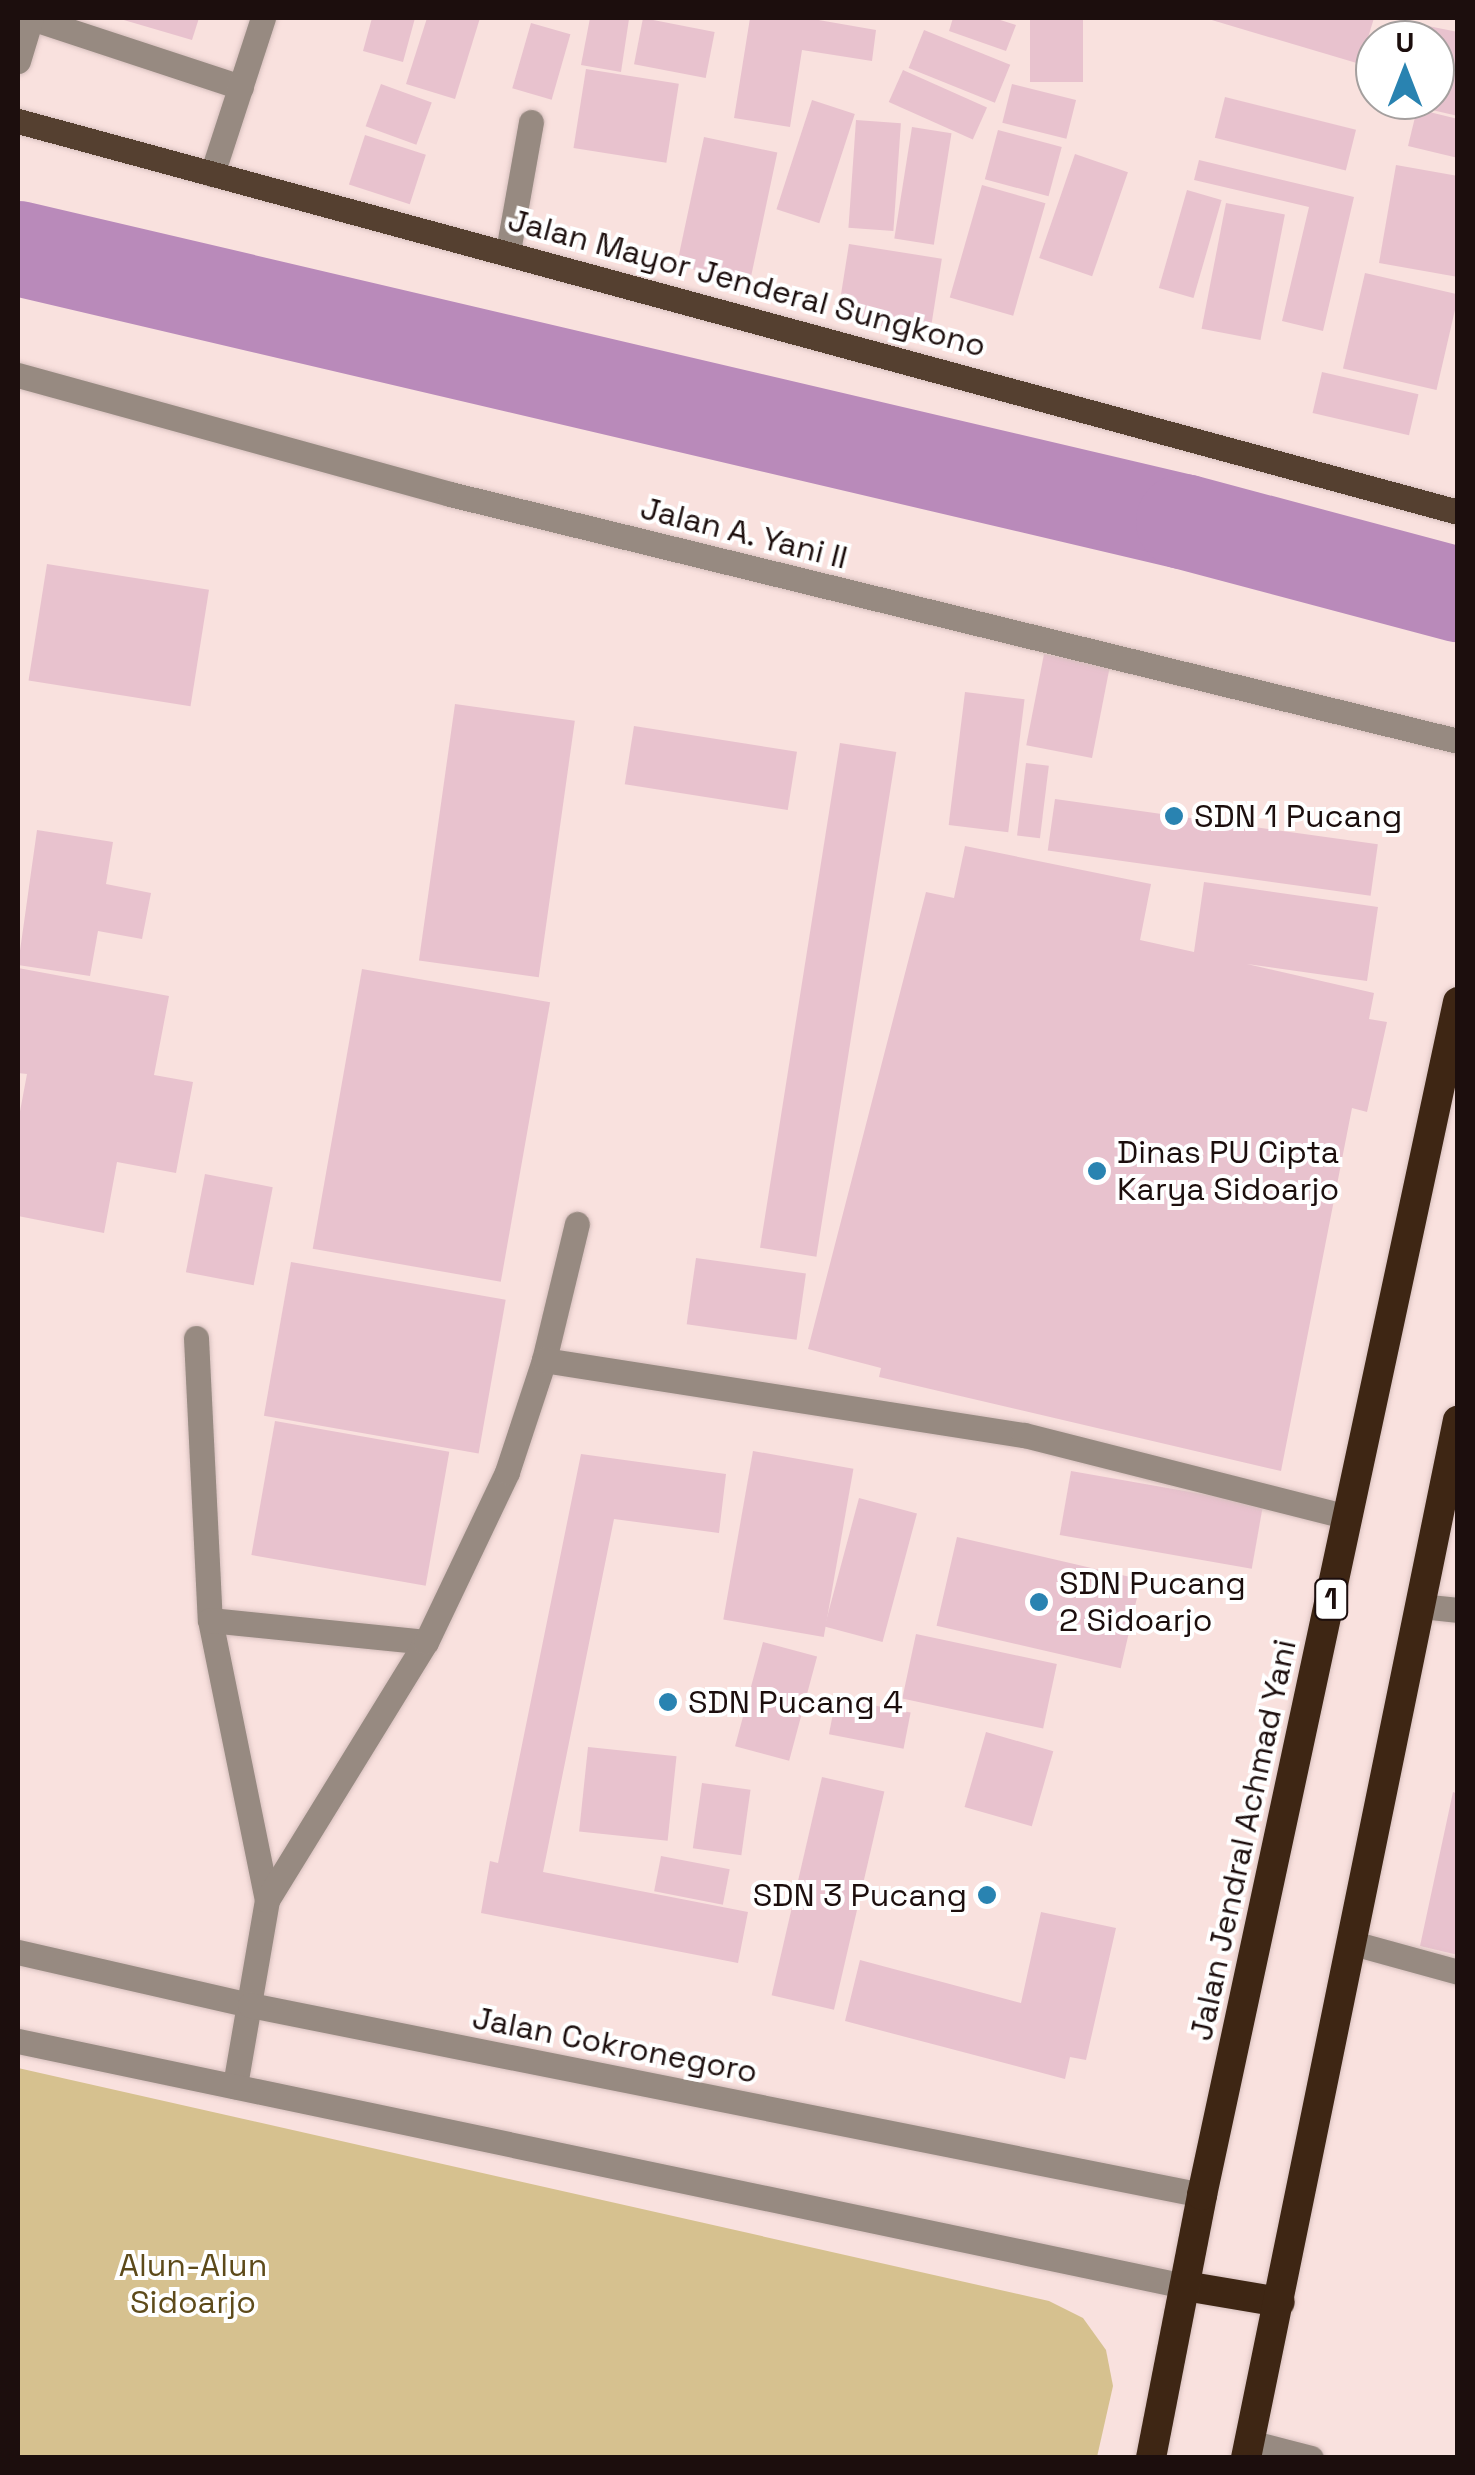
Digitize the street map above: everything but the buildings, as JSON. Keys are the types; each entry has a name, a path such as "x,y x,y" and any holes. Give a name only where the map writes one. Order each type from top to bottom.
{"highway":[{"name":"Jalan Jendral Achmad Yani","path":"1150,2458 1202,2195 1458,1002"},
{"path":"1248,2450 1420,1606 1451,1484 1458,1420"},
{"path":"1185,2286 1280,2302"}],"main road":[{"name":"Jalan Mayor Jenderal Sungkono","path":"18,121 1458,512"}],"street":[{"path":"18,61 31,18 241,87"},
{"path":"212,174 264,18"},
{"path":"508,252 531,122"},
{"name":"Jalan A. Yani II","path":"18,375 450,494 1458,741"},
{"path":"267,1900 426,1642 507,1472 544,1360 576,1224"},
{"path":"196,1338 210,1620 267,1900 234,2086"},
{"path":"544,1360 1024,1435 1349,1517"},
{"path":"1420,1606 1458,1610"},
{"path":"210,1620 426,1642"},
{"path":"1353,1944 1458,1972"},
{"name":"Jalan Cokronegoro","path":"18,1952 250,2005 1202,2195"},
{"path":"18,2041 1185,2286"},
{"path":"1248,2450 1311,2458"}],"green space":[{"name":"Alun-Alun Sidoarjo","path":"18,2068 1049,2301 1083,2318 1106,2350 1113,2386 1097,2457 18,2457"}],"waterway":[{"path":"18,248 1183,521 1458,594"}],"place":[{"name":"SDN 1 Pucang","path":"1174,816"},
{"name":"Dinas PU Cipta Karya Sidoarjo","path":"1097,1171"},
{"name":"SDN Pucang 2 Sidoarjo","path":"1039,1602"},
{"name":"SDN Pucang 4","path":"668,1702"},
{"name":"SDN 3 Pucang","path":"987,1895"}]}
